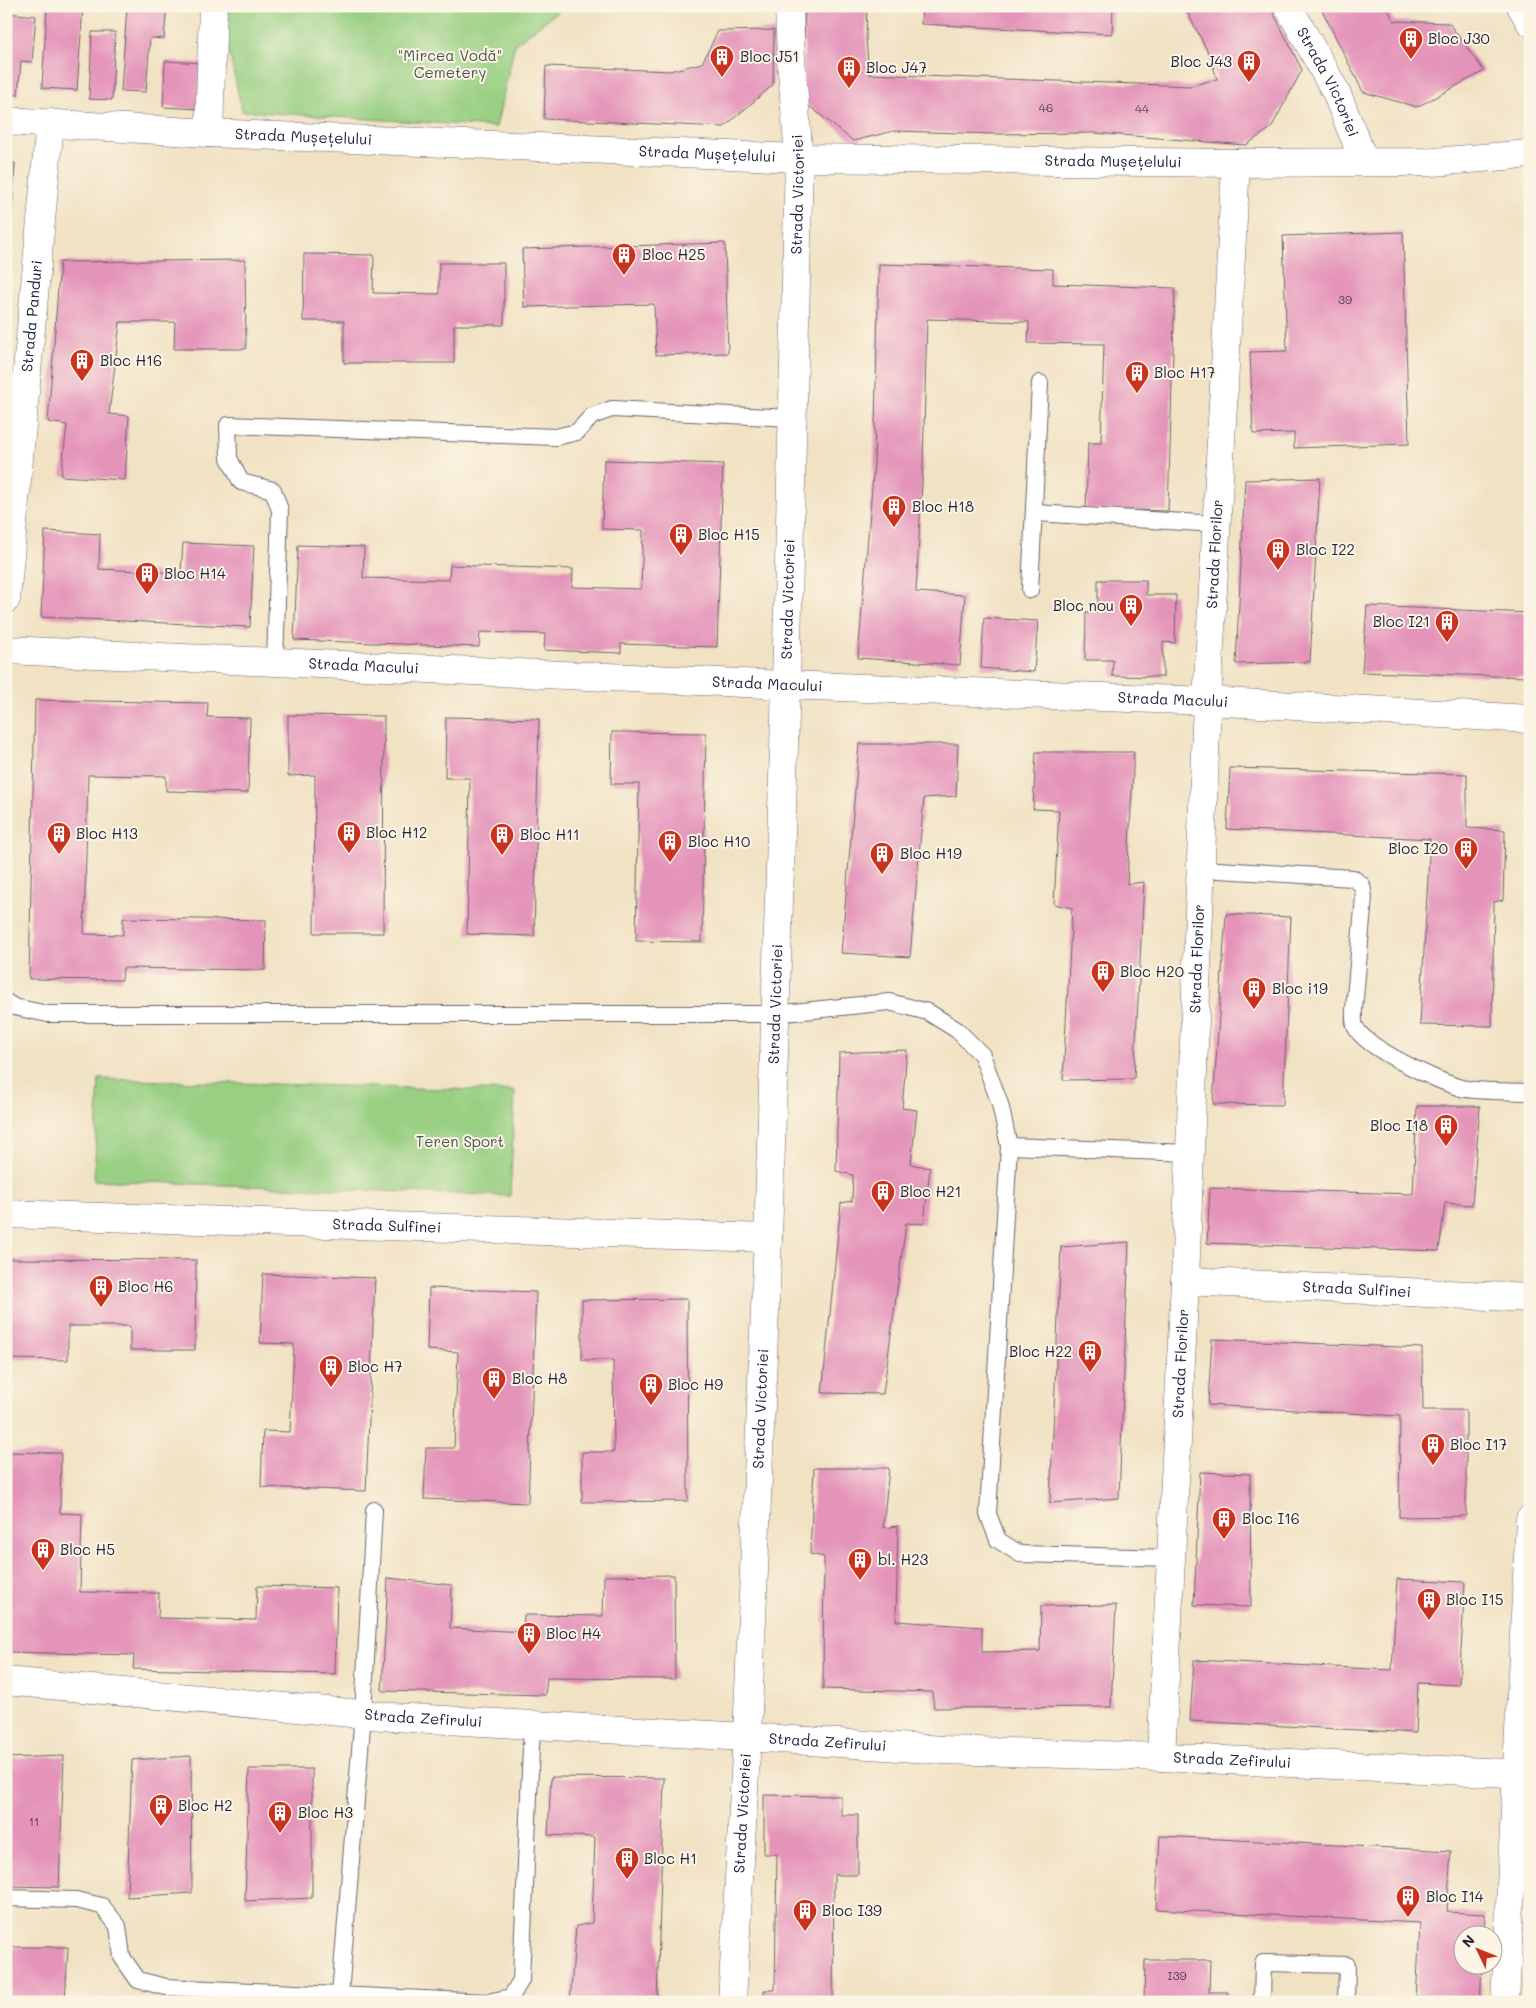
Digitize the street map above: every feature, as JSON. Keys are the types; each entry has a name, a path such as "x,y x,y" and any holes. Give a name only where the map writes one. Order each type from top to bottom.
{"street":[{"path":"209,133 213,6"},
{"name":"Strada Victoriei","path":"732,2002 747,1737 768,1238 786,685 799,158 791,60 789,6"},
{"name":"Strada Victoriei","path":"1288,6 1336,92 1364,161"},
{"path":"1521,6 1530,22"},
{"name":"Strada Mușețelului","path":"6,121 209,133 799,158 1236,163 1433,162 1530,154"},
{"name":"Strada Panduri","path":"6,599 50,123"},
{"name":"Strada Florilor","path":"1161,1757 1185,1281 1208,701 1236,163"},
{"name":"Strada Macului","path":"6,650 786,685 1208,701 1530,719"},
{"name":"Strada Sulfinei","path":"6,1214 768,1238"},
{"name":"Strada Sulfinei","path":"1185,1281 1530,1298"},
{"path":"1505,2002 1523,1774 1530,1519"},
{"name":"Strada Zefirului","path":"6,1681 363,1714 532,1725 944,1750 1161,1757 1523,1774"}],"lane":[{"path":"1030,590 1040,383"},
{"path":"275,662 280,510 273,490 241,482 229,458 228,425 556,437 577,432 592,416 612,408 792,418"},
{"path":"1035,512 1217,524"},
{"path":"1201,869 1353,878 1362,885 1364,897 1354,1009 1355,1027 1364,1038 1380,1049 1431,1076 1462,1088 1530,1092"},
{"path":"6,1002 14,1007 48,1014 775,1014 889,1002 928,1012 957,1030 982,1055 1000,1104 1009,1146 988,1514 998,1540 1020,1554 1171,1558"},
{"path":"1009,1146 1190,1153"},
{"path":"340,1995 363,1714 374,1510"},
{"path":"6,1898 76,1900 102,1906 118,1926 122,1957 138,1980 166,1987 488,2002 510,1997 522,1980 532,1725"},
{"path":"1262,2002 1263,1963 1347,1964 1346,2002"}],"green space":[{"name":"\"Mircea Vodă\" Cemetery","path":"219,6 565,6 515,44 496,127 242,111"},
{"name":"Teren Sport","path":"99,1079 515,1091 510,1196 94,1180"}],"building":[{"path":"47,6 83,6 77,90 42,88"},
{"path":"127,6 167,6 164,39 150,38 146,92 121,91"},
{"path":"805,6 867,6 866,38 869,74 1190,86 1217,79 1210,56 1184,6 1270,6 1302,70 1271,128 1246,145 1095,133 996,134 894,131 853,141 803,101"},
{"path":"922,6 1113,6 1112,34 921,24"},
{"name":"Bloc J30","path":"1320,6 1386,6 1394,21 1449,23 1484,71 1417,107 1363,92"},
{"path":"6,13 36,16 32,62 21,61 18,95 6,94"},
{"path":"774,30 773,85 724,127 544,119 546,66 670,71 702,63 718,31"},
{"path":"92,32 115,32 112,100 89,99"},
{"path":"165,61 203,63 200,109 163,107"},
{"path":"6,162 15,163 10,248 6,248"},
{"path":"1403,232 1409,444 1294,448 1294,433 1253,434 1250,352 1287,351 1283,236"},
{"name":"Bloc H25","path":"725,243 728,353 656,355 654,304 524,307 522,249"},
{"path":"304,254 374,255 373,293 439,294 439,263 504,263 504,325 454,325 454,363 344,363 344,321 303,321"},
{"name":"Bloc H16","path":"245,260 246,349 174,349 175,322 120,322 109,414 129,416 125,480 61,476 67,425 48,422 60,262"},
{"name":"Bloc H17","path":"879,264 1053,269 1053,284 1175,288 1168,511 1086,509 1088,443 1101,443 1104,344 1028,343 1029,322 927,319 923,465 916,592 965,595 960,665 858,658 874,463"},
{"name":"Bloc H15","path":"604,460 723,464 717,647 621,644 621,653 544,650 545,634 480,632 479,647 294,640 298,545 364,547 363,578 449,580 450,565 573,569 572,587 641,589 643,530 602,529"},
{"name":"Bloc I22","path":"1320,478 1310,662 1236,664 1245,480"},
{"name":"Bloc H14","path":"45,531 100,534 99,569 181,573 183,543 254,546 250,627 41,617"},
{"name":"Bloc nou","path":"1098,580 1146,580 1146,595 1176,595 1175,643 1163,642 1163,677 1112,676 1113,660 1085,660 1086,612 1098,612"},
{"name":"Bloc I21","path":"1367,606 1530,613 1530,677 1362,672"},
{"path":"984,618 1038,621 1034,672 981,668"},
{"name":"Bloc H13","path":"35,700 208,703 207,717 250,718 248,793 166,791 166,776 88,775 84,934 123,935 123,918 266,920 265,970 123,968 122,980 29,979"},
{"name":"Bloc H12","path":"288,715 384,716 383,933 314,933 315,775 288,776"},
{"name":"Bloc H11","path":"446,717 539,719 534,936 467,934 470,778 445,778"},
{"name":"Bloc H10","path":"612,732 706,733 702,942 636,941 639,784 611,784"},
{"name":"Bloc H19","path":"859,744 958,744 956,796 924,798 910,957 841,953"},
{"name":"Bloc H20","path":"1036,752 1134,752 1127,884 1144,882 1134,1079 1063,1080 1072,908 1054,904 1059,810 1033,809"},
{"name":"Bloc I20","path":"1230,768 1467,774 1467,828 1505,830 1503,900 1494,902 1492,1026 1420,1025 1430,839 1227,829"},
{"name":"Bloc i19","path":"1226,914 1291,917 1283,1105 1213,1104"},
{"name":"Bloc H21","path":"907,1050 902,1108 917,1110 911,1164 930,1168 924,1224 906,1223 883,1394 822,1393 841,1203 852,1201 853,1175 836,1171 839,1053"},
{"name":"Bloc I18","path":"1417,1106 1480,1106 1472,1205 1445,1203 1439,1251 1207,1243 1210,1188 1413,1194"},
{"name":"Bloc H22","path":"1129,1242 1119,1498 1050,1503 1061,1247"},
{"name":"Bloc H6","path":"7,1259 196,1260 195,1350 130,1350 130,1326 68,1326 68,1360 6,1359"},
{"name":"Bloc H7","path":"263,1274 375,1278 366,1491 261,1487 263,1431 290,1432 294,1344 260,1343"},
{"name":"Bloc H8","path":"429,1288 536,1292 528,1503 424,1499 426,1448 454,1448 458,1352 427,1350"},
{"name":"Bloc H9","path":"687,1299 688,1501 582,1502 582,1452 614,1452 613,1360 582,1360 582,1300"},
{"name":"Bloc I17","path":"1212,1339 1422,1348 1423,1410 1466,1410 1466,1516 1399,1517 1400,1416 1208,1405"},
{"name":"Bloc H5","path":"6,1452 61,1453 60,1513 82,1514 80,1592 159,1593 158,1618 256,1620 257,1586 337,1588 335,1674 133,1669 134,1655 6,1652"},
{"name":"bl. H23","path":"814,1468 889,1468 883,1528 898,1526 896,1621 982,1627 982,1652 1040,1651 1041,1606 1116,1605 1111,1707 934,1708 932,1692 823,1689 824,1557 810,1554"},
{"name":"Bloc I16","path":"1200,1472 1250,1474 1251,1607 1194,1605"},
{"name":"Bloc H4","path":"674,1575 675,1679 547,1678 545,1695 382,1691 388,1578 452,1585 450,1628 523,1632 524,1615 603,1616 604,1576"},
{"name":"Bloc I15","path":"1397,1579 1465,1582 1459,1685 1418,1683 1416,1733 1190,1721 1194,1660 1392,1670"},
{"path":"64,1756 59,1887 6,1886 6,1758"},
{"name":"Bloc H2","path":"191,1756 192,1893 127,1897 132,1760"},
{"name":"Bloc H3","path":"249,1769 312,1769 312,1898 245,1901"},
{"name":"Bloc H1","path":"551,1777 664,1778 657,2002 570,2002 576,1926 592,1923 595,1837 548,1835"},
{"name":"Bloc I39","path":"764,1795 841,1796 841,1815 858,1815 858,1875 834,1875 833,2002 764,2002 764,1990 775,1990 777,1854 764,1854"},
{"name":"Bloc I14","path":"1160,1836 1451,1851 1447,1912 1485,1914 1484,1926 1454,1926 1454,1976 1481,1976 1480,2002 1416,2002 1420,1923 1156,1909"},
{"path":"6,1947 68,1947 65,2002 6,2002"},
{"path":"1145,1960 1210,1960 1209,1992 1228,1992 1227,2002 1144,2002"}],"place":[{"name":"Bloc J30","path":"1411,60"},
{"name":"Bloc J51","path":"722,78"},
{"name":"Bloc J43","path":"1249,83"},
{"name":"Bloc J47","path":"849,89"},
{"name":"Bloc H25","path":"624,276"},
{"name":"Bloc H16","path":"82,382"},
{"name":"Bloc H17","path":"1137,394"},
{"name":"Bloc H18","path":"894,528"},
{"name":"Bloc H15","path":"681,556"},
{"name":"Bloc I22","path":"1278,571"},
{"name":"Bloc H14","path":"147,595"},
{"name":"Bloc nou","path":"1131,627"},
{"name":"Bloc I21","path":"1447,643"},
{"name":"Bloc H12","path":"349,854"},
{"name":"Bloc H13","path":"59,855"},
{"name":"Bloc H11","path":"502,856"},
{"name":"Bloc H10","path":"670,863"},
{"name":"Bloc I20","path":"1466,870"},
{"name":"Bloc H19","path":"882,875"},
{"name":"Bloc H20","path":"1103,993"},
{"name":"Bloc i19","path":"1254,1010"},
{"name":"Bloc I18","path":"1446,1147"},
{"name":"Bloc H21","path":"883,1213"},
{"name":"Bloc H6","path":"101,1308"},
{"name":"Bloc H22","path":"1090,1373"},
{"name":"Bloc H7","path":"331,1388"},
{"name":"Bloc H8","path":"494,1400"},
{"name":"Bloc H9","path":"651,1406"},
{"name":"Bloc I17","path":"1433,1466"},
{"name":"Bloc I16","path":"1224,1540"},
{"name":"Bloc H5","path":"43,1571"},
{"name":"bl. H23","path":"860,1581"},
{"name":"Bloc I15","path":"1429,1621"},
{"name":"Bloc H4","path":"529,1655"},
{"name":"Bloc H2","path":"161,1827"},
{"name":"Bloc H3","path":"280,1834"},
{"name":"Bloc H1","path":"627,1880"},
{"name":"Bloc I14","path":"1408,1918"},
{"name":"Bloc I39","path":"805,1932"}]}
